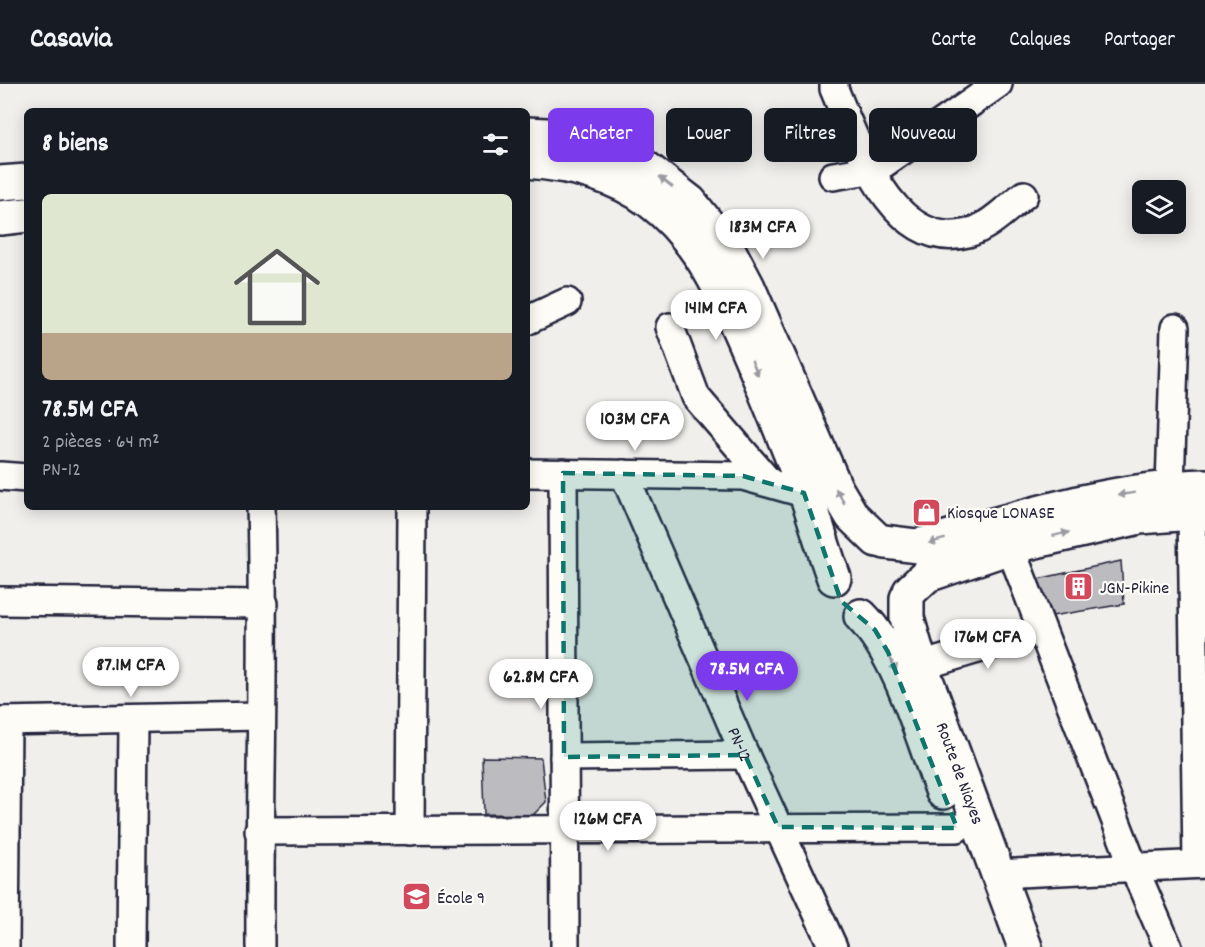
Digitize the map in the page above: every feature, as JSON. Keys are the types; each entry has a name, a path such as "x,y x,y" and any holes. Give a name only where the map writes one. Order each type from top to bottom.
{"main road":[{"path":"530,134 567,136 603,145 633,159 690,202 713,229 748,287 836,489 852,516 881,541 896,548 910,567 908,595"},
{"path":"530,161 558,164 620,182 650,201 694,246 725,299 774,412 842,601 850,610 861,616 882,617 892,613 927,575 1010,547 1201,503"},
{"path":"0,183 24,181"},
{"path":"0,218 24,215"},
{"path":"834,578 836,565 843,554 865,541 917,546 1099,499 1170,487 1201,503"},
{"name":"Route de Niayes","path":"908,595 907,618 921,666 996,874 1025,947"},
{"name":"Route de Niayes","path":"861,616 875,630 888,652 1003,947"}],"street":[{"path":"834,84 834,89 869,170 897,211 924,229 954,235 983,226 1024,195"},
{"path":"832,176 869,170 883,164 998,84"},
{"path":"530,319 567,302"},
{"path":"670,327 696,397 755,478"},
{"path":"1170,487 1175,328"},
{"path":"530,473 755,478 804,492"},
{"path":"563,473 565,947"},
{"name":"PN-12","path":"624,474 745,755 833,947"},
{"path":"0,476 24,478"},
{"path":"996,874 1201,864 1201,503"},
{"path":"260,947 259,831 264,604 261,510"},
{"path":"410,831 412,510"},
{"path":"1010,547 1134,868 1168,947"},
{"path":"0,601 264,604"},
{"path":"921,666 1041,630"},
{"path":"5,947 4,721 261,716"},
{"path":"131,947 133,720"},
{"path":"564,757 745,755"},
{"path":"259,831 957,828"}],"highlighted area":[{"path":"563,473 743,476 804,493 841,601 875,630 888,652 957,828 778,827 745,755 564,757"}],"building":[{"name":"JGN-Pikine","path":"1121,561 1124,604 1046,617 1034,595 1038,579"},
{"path":"482,757 541,758 546,802 533,815 484,814"}],"place":[{"name":"Kiosque LONASE","path":"926,512"},
{"name":"JGN-Pikine","path":"1079,587"},
{"name":"École 9","path":"416,897"}]}
